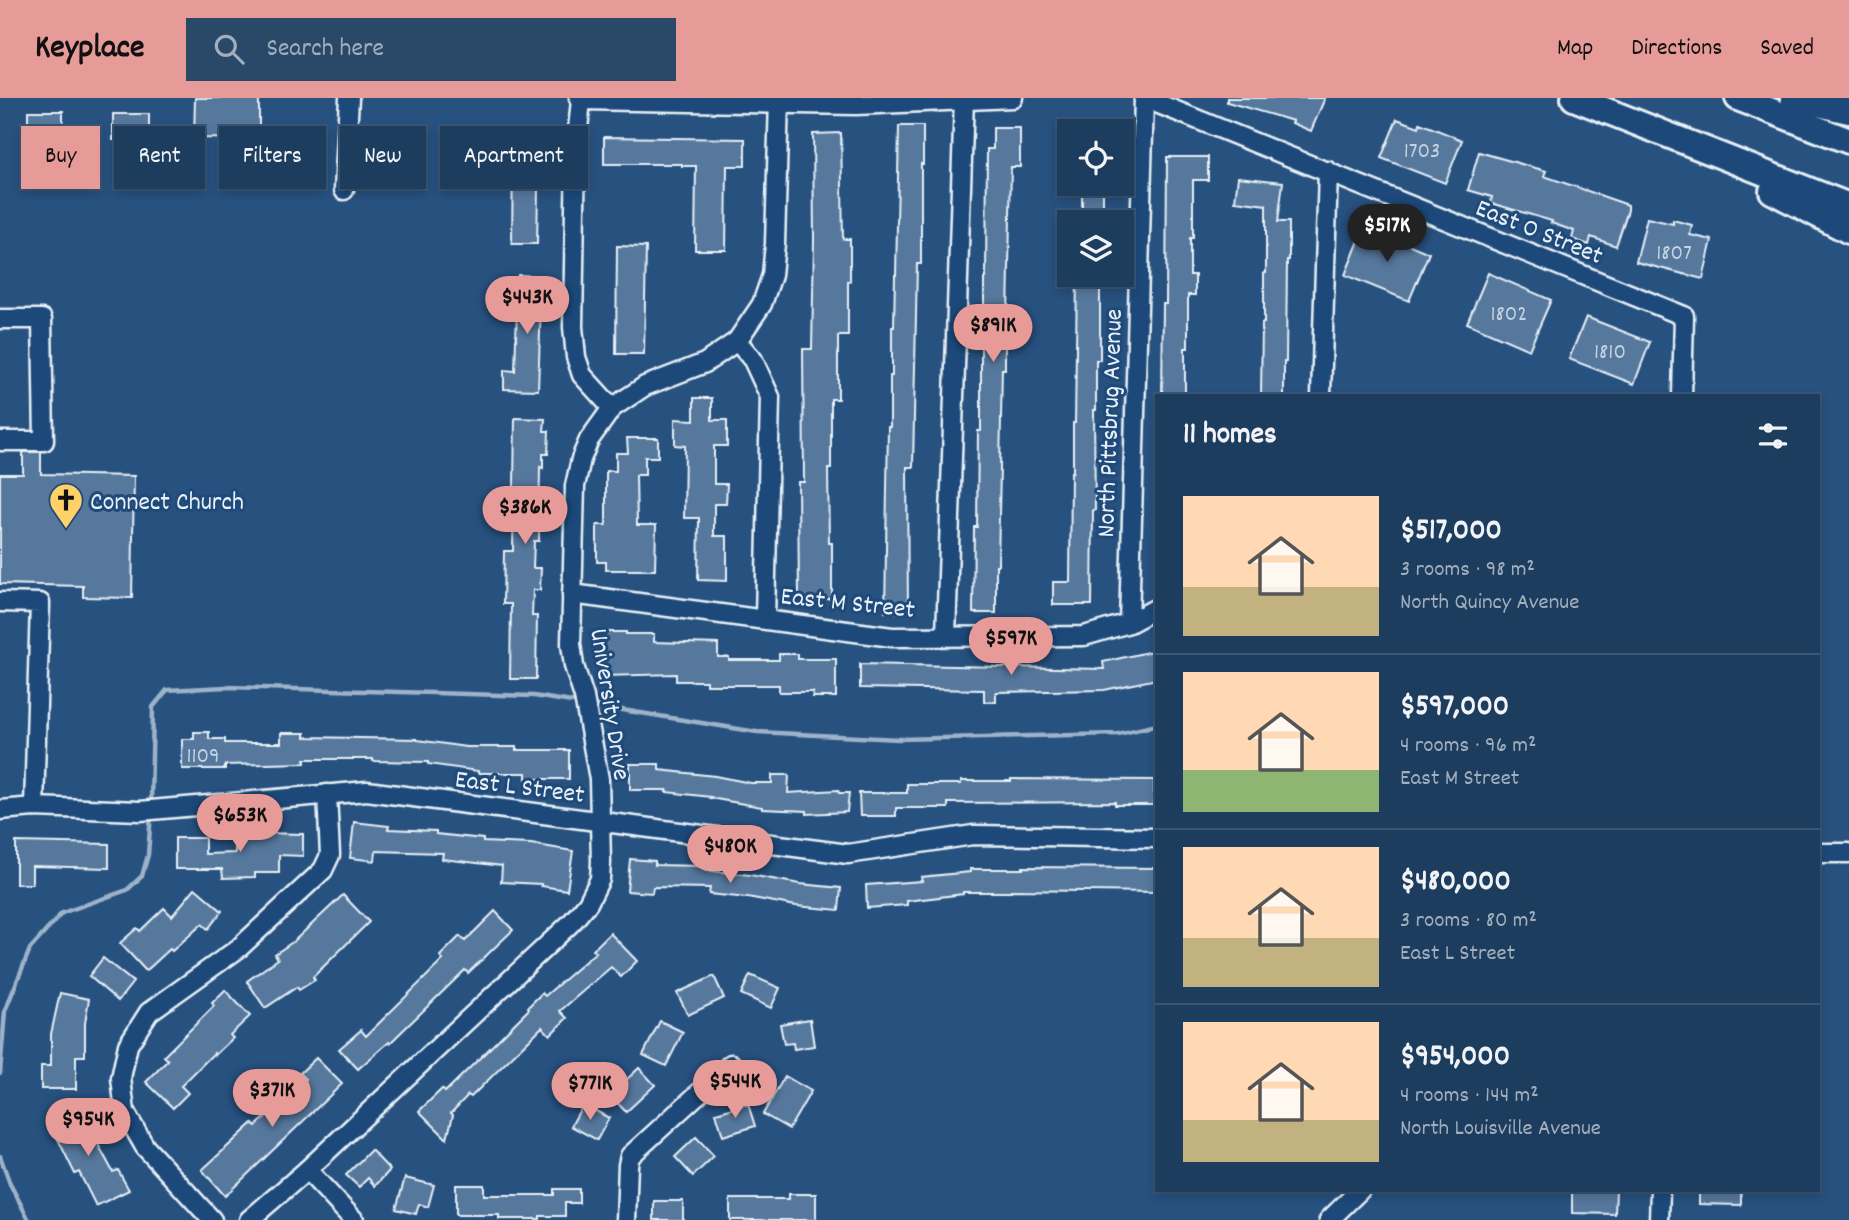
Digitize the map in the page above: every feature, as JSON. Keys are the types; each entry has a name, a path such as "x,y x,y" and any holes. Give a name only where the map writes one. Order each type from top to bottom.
{"highway":[{"path":"1574,98 1849,206"},
{"path":"1738,98 1849,141"},
{"path":"1793,98 1849,111"},
{"path":"1653,129 1849,231"}],"street":[{"path":"344,190 349,98"},
{"path":"612,408 582,375 576,357 573,327 576,149 580,99 779,101 856,105 1013,98"},
{"name":"East O Street","path":"1144,98 1684,316 1682,394"},
{"name":"North Pittsbrug Avenue","path":"1129,623 1144,98"},
{"path":"946,636 964,99"},
{"name":"University Drive","path":"249,1220 307,1170 572,922 588,903 600,879 599,779 571,644 575,486 581,459 589,440 612,408 645,386 705,363 737,341 762,304 772,275 775,244 779,101"},
{"path":"1321,394 1328,171"},
{"path":"0,319 43,319 44,441 0,441"},
{"path":"737,341 753,360 770,397 765,619"},
{"name":"East M Street","path":"572,594 892,637 1084,636 1129,623 1155,609"},
{"path":"0,602 40,603 34,807"},
{"name":"East L Street","path":"0,810 34,807 140,811 367,791 848,854 973,835 1155,838"},
{"path":"212,1220 145,1147 125,1112 121,1079 128,1045 149,1012 239,948 323,870 330,855 327,794"},
{"path":"1820,853 1849,853"},
{"path":"626,1220 630,1156 731,1064"},
{"path":"307,1170 354,1220"},
{"path":"1329,1220 1358,1192"},
{"path":"1659,1220 1660,1192"}],"building":[{"path":"195,98 259,98 259,126 219,126 219,138 205,138 205,126 194,126"},
{"path":"1227,98 1325,98 1311,131 1292,123 1293,121 1227,102"},
{"path":"28,111 63,111 63,126 28,126"},
{"path":"113,114 149,114 149,126 114,126 113,140"},
{"path":"1397,119 1419,127 1420,123 1462,140 1445,183 1381,158"},
{"path":"899,126 923,126 921,264 917,264 913,467 907,467 908,612 885,612 888,427 896,275"},
{"path":"993,128 1020,128 1020,167 1011,167 1008,317 1005,317 1005,369 1002,369 996,613 973,613 978,431 981,431 981,331 984,331 986,278 987,149 993,149"},
{"path":"841,133 843,239 850,239 850,281 848,336 838,336 838,399 831,399 831,469 828,469 832,599 799,599 798,482 804,482 803,349 812,349 813,134"},
{"path":"604,137 745,139 745,166 727,166 726,250 695,250 696,166 604,164"},
{"path":"1479,152 1546,171 1544,176 1628,205 1616,246 1591,237 1589,245 1572,239 1574,231 1551,223 1552,221 1491,203 1492,197 1468,190"},
{"path":"1167,157 1208,157 1208,180 1193,180 1190,275 1195,275 1195,295 1188,295 1185,394 1162,394 1163,304 1166,304"},
{"path":"1238,177 1283,182 1278,222 1289,222 1284,394 1261,394 1266,205 1235,201"},
{"path":"513,189 538,189 537,244 512,244"},
{"path":"1082,196 1103,196 1103,209 1082,209"},
{"path":"1647,218 1692,225 1690,235 1712,240 1703,279 1636,262"},
{"path":"1365,226 1429,253 1409,301 1345,275"},
{"path":"617,246 646,247 644,354 616,354"},
{"path":"1488,273 1551,300 1529,350 1467,323"},
{"path":"518,275 542,276 538,390 504,389 504,370 515,371"},
{"path":"1077,287 1100,287 1100,360 1096,360 1094,410 1092,605 1053,605 1053,582 1070,582 1071,472 1075,423"},
{"path":"1586,317 1650,342 1634,384 1569,359"},
{"path":"694,398 712,398 712,420 727,420 727,446 714,446 714,484 727,484 726,504 714,504 714,536 727,536 727,581 698,580 699,518 684,518 685,446 675,445 675,419 694,420"},
{"path":"515,418 545,419 544,431 549,431 548,454 543,454 543,468 540,467 539,541 534,541 533,568 541,568 540,590 533,590 532,616 537,616 536,679 510,679 511,604 503,604 504,551 513,551"},
{"path":"627,438 658,438 658,457 645,457 645,475 636,475 637,525 656,525 655,570 606,570 606,562 597,562 597,525 606,525 606,471 616,471 616,453 628,453"},
{"name":"Connect Church","path":"23,452 41,452 41,474 134,476 132,598 83,597 83,586 0,584 0,474 23,474"},
{"path":"603,632 654,634 654,642 718,644 718,657 729,657 729,660 779,660 779,654 798,654 798,659 836,659 836,697 813,697 813,692 779,692 779,685 706,685 706,681 676,681 676,674 603,676"},
{"path":"1155,650 1155,679 1104,690 996,692 996,702 984,702 984,690 860,688 860,664 1104,669 1103,662"},
{"path":"194,732 209,732 209,739 225,739 225,743 281,743 281,733 305,733 305,737 417,739 466,747 569,750 569,779 526,779 526,773 478,773 428,762 373,759 305,759 305,763 182,769 182,739 194,739"},
{"path":"630,764 659,764 659,770 751,783 772,783 772,775 789,775 788,793 838,790 839,793 849,793 847,812 807,814 807,811 762,809 711,797 666,792 667,790 630,790"},
{"path":"1154,780 1154,805 1115,805 1115,802 948,803 948,808 896,808 896,816 860,816 859,793 907,793 907,784 961,784 961,781"},
{"path":"354,822 389,826 388,829 436,831 436,834 483,839 483,842 531,844 573,851 567,890 541,884 501,882 502,866 442,859 443,853 376,851 375,861 350,858"},
{"path":"261,833 303,834 303,856 279,855 279,873 255,873 255,877 223,878 222,869 175,869 175,838 205,838 205,854 235,853 235,836"},
{"path":"16,842 109,844 109,868 32,866 32,884 16,884"},
{"path":"630,859 655,861 655,865 704,866 704,870 841,888 839,910 709,894 710,888 653,887 652,893 627,891"},
{"path":"1155,868 1155,892 963,892 907,901 907,905 867,908 866,885 922,881 921,877 970,872 970,869"},
{"path":"195,888 222,911 208,929 202,924 146,971 120,943 137,928 140,931 164,908 172,916"},
{"path":"343,895 369,922 313,977 315,980 299,990 297,987 265,1008 247,981 278,959 275,954 294,941"},
{"path":"495,911 513,930 468,973 465,970 390,1043 358,1069 339,1049 361,1030 366,1036 443,960 440,956 460,936 465,941"},
{"path":"610,933 637,961 621,977 611,967 560,1011 567,1018 550,1035 542,1027 471,1097 468,1095 451,1113 453,1115 447,1139 419,1111 442,1089 445,1092 542,993 545,996 596,952 593,950"},
{"path":"103,958 133,982 118,1001 89,976"},
{"path":"750,975 780,988 771,1008 741,994"},
{"path":"714,976 724,998 688,1015 677,993"},
{"path":"225,990 250,1016 230,1035 233,1038 181,1086 188,1093 173,1108 146,1082 168,1060 164,1056 214,1006 212,1003"},
{"path":"60,993 89,999 85,1023 85,1056 76,1056 76,1089 41,1089 41,1066 51,1066 51,1034"},
{"path":"810,1019 814,1046 794,1049 793,1043 784,1044 780,1024"},
{"path":"660,1021 683,1032 666,1066 643,1055"},
{"path":"316,1058 342,1084 225,1196 202,1170 253,1123 256,1126 306,1079 300,1073"},
{"path":"639,1068 655,1085 626,1112 610,1095"},
{"path":"785,1076 811,1091 789,1129 763,1114"},
{"path":"583,1104 609,1118 597,1140 571,1126"},
{"path":"748,1104 755,1126 723,1136 716,1113"},
{"path":"79,1109 113,1172 118,1170 129,1190 96,1206 79,1172 75,1174 50,1123"},
{"path":"696,1137 714,1156 693,1176 675,1157"},
{"path":"371,1150 390,1170 375,1186 368,1178 359,1187 346,1175"},
{"path":"405,1178 434,1185 428,1207 419,1204 416,1214 396,1209"},
{"path":"456,1185 484,1185 484,1195 554,1195 554,1189 579,1189 579,1203 565,1203 565,1216 540,1216 540,1219 456,1215"},
{"path":"1572,1192 1616,1192 1615,1214 1572,1213"},
{"path":"1699,1192 1741,1192 1741,1205 1699,1204"},
{"path":"789,1194 816,1194 816,1220 730,1220 730,1199 789,1199"},
{"path":"654,1201 683,1201 683,1220 654,1220"}],"waterway":[{"path":"151,805 153,707 167,690 226,687 534,696 572,702"},
{"path":"598,706 757,732 899,739 1118,734 1155,725"},
{"path":"0,1073 5,1011 30,949 62,913 127,890 142,876 148,855 151,813"},
{"path":"0,1156 10,1184 29,1220"}],"place":[{"name":"Connect Church","path":"66,530"}]}
